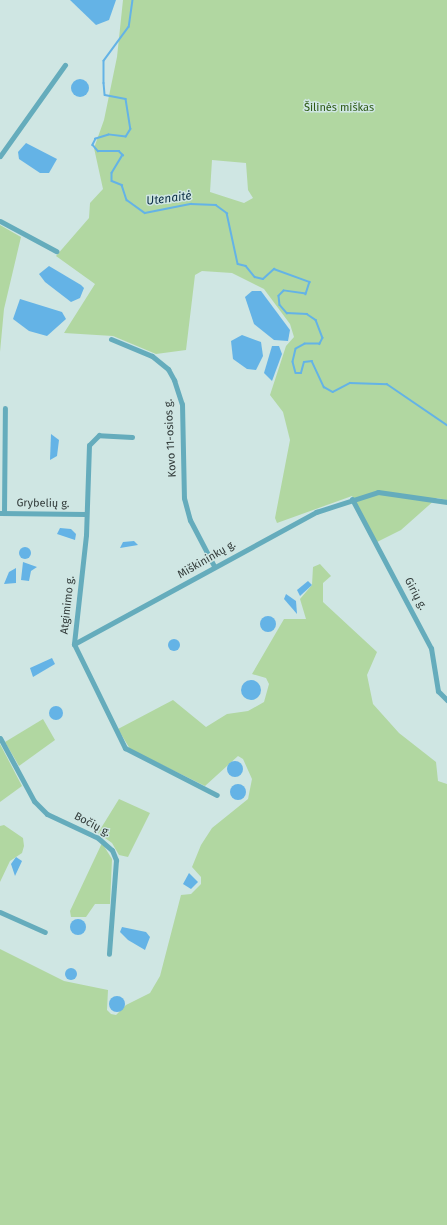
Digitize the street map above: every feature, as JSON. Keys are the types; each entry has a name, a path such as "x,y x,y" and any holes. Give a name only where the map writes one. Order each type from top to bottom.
{"street":[{"path":"0,156 64,65"},
{"path":"0,221 56,251"},
{"name":"Kovo 11-osios g.","path":"111,339 152,356 168,369 174,380 182,404 184,498 190,520 214,566"},
{"path":"2,513 5,408"},
{"name":"Atgimimo g.","path":"132,437 99,435 90,441 86,514 74,644 124,748 217,795"},
{"name":"Miškininkų g.","path":"74,644 299,520 378,492 447,502"},
{"name":"Girių g.","path":"352,500 431,648 438,691 447,700"},
{"name":"Grybelių g.","path":"2,513 86,514"},
{"name":"Bočių g.","path":"0,738 34,801 43,810 98,838 112,850 116,860 109,954"},
{"path":"0,912 45,932"}],"green space":[{"name":"Šilinės miškas","path":"123,0 447,0 447,500 437,498 401,530 377,542 352,496 277,523 275,518 290,440 283,412 270,395 286,346 294,337 290,324 264,289 232,273 202,271 195,275 186,350 156,354 113,336 64,333 95,284 56,256 89,218 90,203 103,189 94,148 104,120 117,57","holes":["212,160 246,163 248,190 253,198 244,203 210,192"]},
{"path":"0,225 21,237 4,309 0,352"},
{"path":"320,564 331,576 323,583 323,602 377,652 367,675 373,704 399,733 436,762 438,781 447,784 447,1225 0,1225 0,949 64,981 108,990 107,1010 111,1014 116,1015 126,1005 150,993 160,976 181,895 191,894 201,884 201,877 192,867 201,845 212,828 248,799 252,779 243,759 238,756 205,786 130,749 118,729 173,700 206,727 227,714 248,711 264,702 269,684 266,678 252,674 284,619 306,619 300,599 312,585 313,567"},
{"path":"43,719 55,740 19,766 5,742"},
{"path":"0,744 22,786 0,802"},
{"path":"119,799 150,813 128,857 119,855 112,843 98,833"},
{"path":"4,825 23,838 24,846 22,853 10,861 0,882 0,826"},
{"path":"102,843 112,859 110,904 95,904 86,917 71,917 70,911"}],"water":[{"path":"70,0 116,0 109,20 96,25"},
{"path":"80,79 86,82 89,88 86,94 80,97 74,94 71,88 74,82"},
{"path":"26,143 57,159 49,173 40,173 19,159 18,152"},
{"path":"49,266 84,288 80,298 71,302 45,282 39,274"},
{"path":"252,291 261,291 290,330 288,341 274,340 254,324 245,297"},
{"path":"20,299 62,312 66,319 47,336 29,331 13,319"},
{"path":"242,335 261,342 263,356 256,370 247,369 233,359 231,341"},
{"path":"272,346 279,346 282,354 272,381 264,373"},
{"path":"51,434 59,440 57,456 50,460"},
{"path":"60,528 71,529 76,534 75,540 57,534"},
{"path":"134,541 138,545 120,548 123,542"},
{"path":"23,547 27,547 31,553 27,559 23,559 19,555 19,551"},
{"path":"23,562 37,567 31,571 29,581 21,580"},
{"path":"16,568 16,583 4,584 9,572"},
{"path":"308,581 312,585 300,596 297,590"},
{"path":"286,594 296,601 297,614 284,599"},
{"path":"268,616 275,621 276,624 271,631 268,632 261,627 260,624 265,617"},
{"path":"176,639 179,640 179,650 172,651 169,650 168,643 169,640"},
{"path":"52,658 55,664 33,677 30,668"},
{"path":"247,680 255,680 261,686 261,694 255,700 247,700 241,694 241,686"},
{"path":"56,706 61,708 63,713 61,718 56,720 51,718 49,713 51,708"},
{"path":"235,761 241,763 243,769 241,775 235,777 229,775 227,769 229,763"},
{"path":"235,784 241,784 246,789 244,798 241,800 235,800 230,795 230,789"},
{"path":"16,857 22,861 15,876 11,864"},
{"path":"189,873 198,882 191,889 183,884"},
{"path":"78,919 85,924 86,927 81,934 78,935 71,930 70,927 75,920"},
{"path":"122,927 146,932 150,937 145,950 128,940 120,932"},
{"path":"69,968 73,968 77,974 73,980 69,980 65,976 65,972"},
{"path":"117,996 124,1001 125,1004 120,1011 117,1012 110,1007 109,1004 114,997"}],"waterway":[{"name":"Utenaitė","path":"133,0 129,27 104,61 105,95 126,99 131,129 126,137 109,135 96,139 93,145 98,151 119,151 123,155 112,173 112,181 122,185 127,200 145,213 191,204 216,205 227,213 238,264 246,266 255,277 263,279 274,269 310,282 306,294 284,291 279,296 280,305 287,313 307,314 316,320 323,338 320,344 305,344 296,349 293,362 296,373 301,373 304,362 312,361 324,387 333,392 350,383 387,384 447,425"}]}
